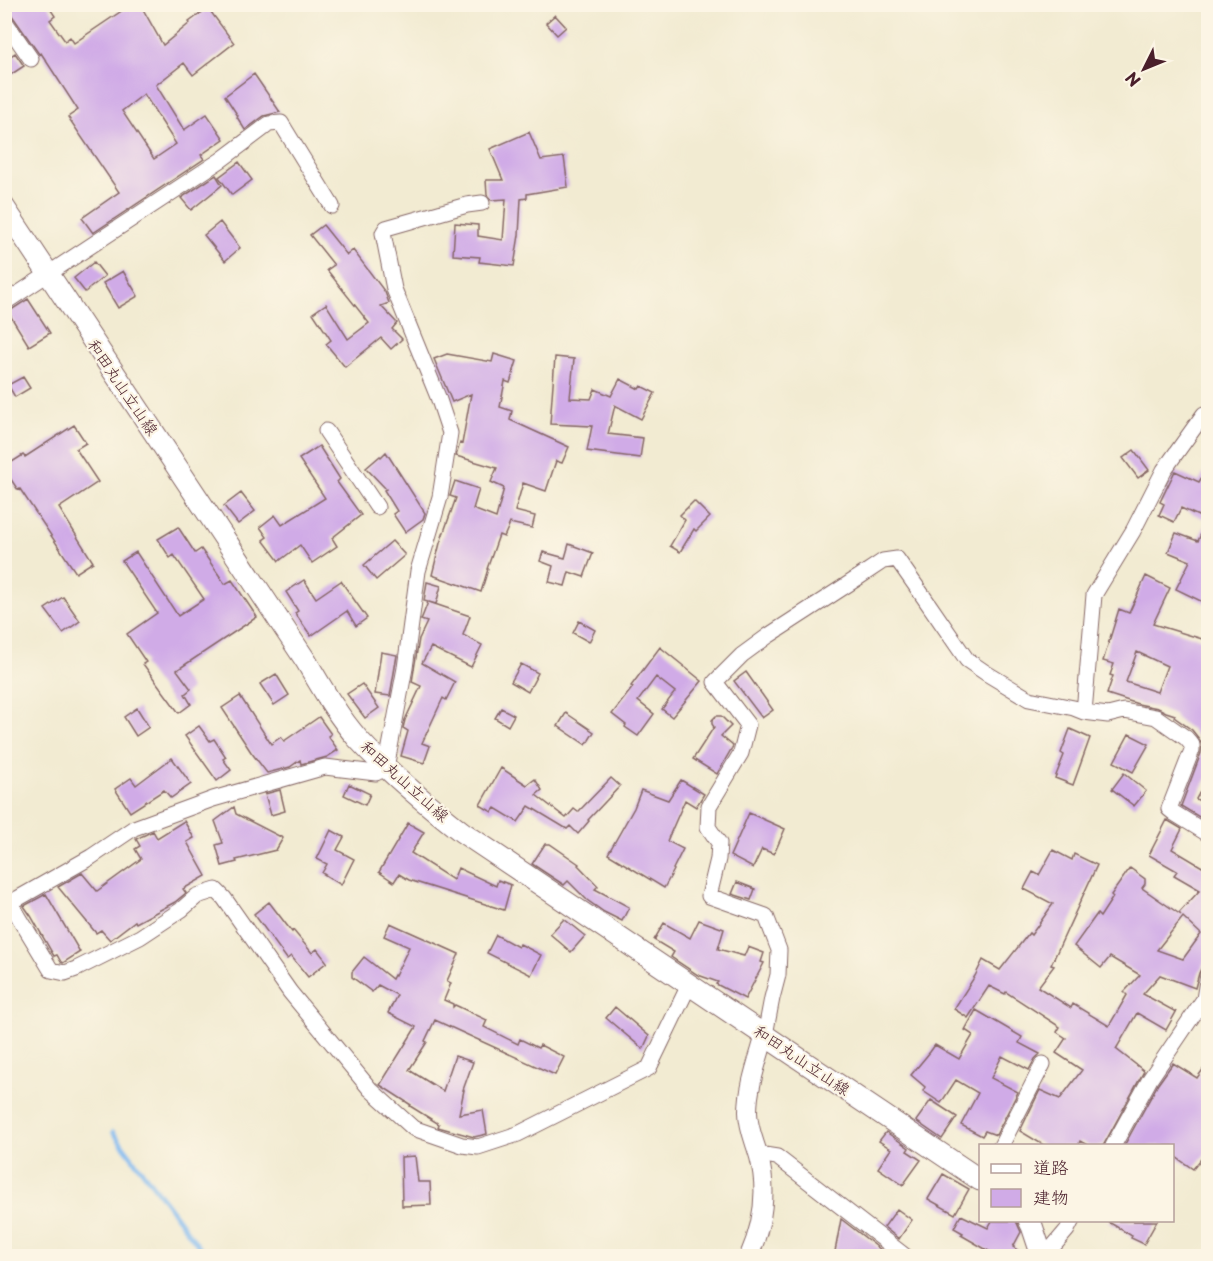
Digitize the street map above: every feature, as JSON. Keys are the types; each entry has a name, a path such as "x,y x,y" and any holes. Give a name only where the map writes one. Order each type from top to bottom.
{"main road":[{"name":"和田丸山立山線","path":"4,207 335,709 357,738 386,768 462,832 979,1179"},
{"path":"1029,1222 1043,1257"}],"street":[{"path":"4,20 32,59"},
{"path":"4,303 221,160 269,124 281,123 332,206"},
{"path":"482,202 386,228 384,234 394,289 438,397 450,433 440,497 418,571 405,668 386,768 376,772 325,767 213,799 134,828 91,857 11,904 51,970 65,973 140,937 167,920 197,896 216,890 290,992 370,1089 413,1128 462,1145 478,1147 518,1134 649,1068 689,985"},
{"path":"1084,712 1094,595 1133,531 1164,470 1204,414 1209,413"},
{"path":"326,431 377,507"},
{"path":"749,1257 756,1241 763,1210 764,1177 749,1127 748,1111 753,1079 778,975 779,950 766,916 709,896 718,859 719,843 708,827 709,806 741,753 748,725 715,682 742,655 883,561 897,559 967,660 1029,699 1084,712 1108,715 1125,711 1156,717 1186,738 1192,745 1192,750 1169,809 1209,834"},
{"path":"1114,1144 1150,1079 1206,997 1209,975"},
{"path":"1002,1144 1044,1064"},
{"path":"758,1154 777,1157 905,1257"},
{"path":"1043,1257 1071,1222"}],"building":[{"path":"4,4 47,4 55,16 50,20 65,41 70,37 74,43 132,4 140,4 163,45 208,8 234,43 193,75 184,63 156,85 184,130 207,114 224,139 201,155 204,159 93,233 82,218 119,192 68,117 78,110 41,53 39,54","holes":["144,94 176,144 154,159 122,111"]},
{"path":"555,15 566,27 557,35 546,23"},
{"path":"15,53 24,66 4,79 4,61"},
{"path":"254,74 280,112 264,116 245,130 225,96"},
{"path":"529,132 541,160 564,157 568,187 527,194 527,198 521,199 514,266 479,262 480,257 453,255 455,223 478,225 478,236 503,240 506,199 491,200 487,195 486,180 503,180 490,149"},
{"path":"239,162 252,180 232,195 219,177"},
{"path":"216,175 222,185 191,210 181,198"},
{"path":"220,222 240,248 225,261 204,235"},
{"path":"323,225 347,255 353,250 385,292 389,303 381,306 397,323 392,329 402,339 391,349 381,338 345,367 326,344 331,340 313,313 326,304 348,339 369,323 327,270 334,265 310,235"},
{"path":"94,262 105,276 85,292 74,278"},
{"path":"123,271 138,296 118,308 103,283"},
{"path":"28,299 50,333 29,346 8,312"},
{"path":"447,354 492,362 494,354 517,361 510,383 505,381 500,407 512,411 510,420 569,447 562,463 556,461 546,491 523,483 515,511 535,516 532,528 510,523 504,537 499,535 481,592 432,575 440,543 456,498 450,496 455,481 479,489 473,509 496,518 504,488 491,482 497,468 456,456 460,443 462,444 471,394 452,402 434,359"},
{"path":"555,357 574,359 570,398 591,399 595,389 611,396 620,379 639,389 641,386 655,393 641,419 615,405 608,434 643,438 640,458 587,451 592,426 550,424"},
{"path":"23,377 30,388 15,397 8,385"},
{"path":"74,425 86,443 76,449 98,482 59,508 93,562 76,573 4,469"},
{"path":"319,446 340,479 337,482 361,515 332,538 337,546 312,563 300,545 279,561 263,540 267,537 260,527 275,515 282,525 325,498 299,459"},
{"path":"1134,450 1149,470 1138,478 1123,458"},
{"path":"386,452 425,513 423,519 405,532 393,514 397,511 384,490 386,489 366,468"},
{"path":"1209,465 1209,605 1176,589 1190,561 1168,552 1176,533 1198,541 1207,520 1181,508 1174,522 1159,515 1164,504 1160,502 1175,471 1199,482"},
{"path":"241,493 255,511 238,524 224,506"},
{"path":"694,501 710,517 696,531 694,529 680,552 670,546 685,520 680,515"},
{"path":"178,527 195,553 201,549 225,584 232,580 257,617 177,670 191,689 185,694 191,704 179,713 143,664 146,662 127,634 157,613 122,561 136,552 178,616 204,599 174,555 170,558 158,539"},
{"path":"392,541 405,555 376,580 364,565"},
{"path":"569,544 593,553 584,577 569,572 565,586 549,582 553,566 540,561 543,552 565,558"},
{"path":"1146,576 1170,588 1153,624 1209,641 1209,775 1196,799 1209,806 1209,823 1181,806 1201,753 1202,745 1192,730 1174,717 1175,715 1107,694 1114,664 1103,661 1119,609 1129,613","holes":["1137,652 1167,666 1157,692 1126,682"]},
{"path":"304,580 316,598 341,581 367,618 356,626 347,611 311,636 295,613 298,611 286,592"},
{"path":"427,582 441,586 436,604 429,602 470,616 463,635 482,645 471,667 431,647 422,663 455,682 446,700 443,698 422,743 430,746 424,763 401,756 408,731 403,728 405,720 421,686 412,682 419,639 427,622 421,620 428,602 424,601"},
{"path":"63,597 80,621 63,633 45,609"},
{"path":"579,621 595,630 589,642 573,633"},
{"path":"660,647 702,681 672,717 662,709 675,692 656,677 638,701 654,714 638,736 612,714"},
{"path":"381,652 397,655 390,696 375,694"},
{"path":"521,664 538,673 528,692 511,682"},
{"path":"746,672 773,710 762,718 734,681"},
{"path":"276,674 289,695 274,705 260,684"},
{"path":"362,684 379,708 365,718 347,694"},
{"path":"240,696 271,744 281,737 284,741 319,717 331,734 328,736 338,750 327,757 301,764 300,760 290,767 267,773 222,708"},
{"path":"137,708 149,727 136,736 124,717"},
{"path":"501,708 514,715 508,726 495,718"},
{"path":"566,713 594,732 586,745 558,726"},
{"path":"716,716 721,716 731,726 721,736 733,746 717,774 693,759 714,727 712,720"},
{"path":"199,726 210,741 214,739 226,757 223,759 231,770 217,781 185,736"},
{"path":"1070,729 1090,738 1073,785 1055,778 1064,755 1061,753"},
{"path":"1129,734 1149,744 1133,772 1114,762"},
{"path":"172,758 191,784 171,798 164,790 130,812 115,789 131,778 136,785"},
{"path":"501,768 527,785 535,779 542,790 536,795 566,818 574,809 578,812 611,778 620,786 578,834 570,826 567,829 529,806 518,822 495,808 492,812 480,805"},
{"path":"1124,773 1146,791 1134,806 1112,789"},
{"path":"681,780 704,794 696,807 685,800 667,841 683,849 664,888 608,854 634,808 641,790 668,800"},
{"path":"349,784 370,794 365,805 344,795"},
{"path":"280,790 285,811 271,815 265,794"},
{"path":"234,807 236,814 283,838 276,850 222,866 216,845 223,843 215,821"},
{"path":"749,813 785,829 774,854 762,849 753,868 730,856"},
{"path":"1167,820 1182,829 1172,849 1209,871 1209,950 1195,988 1160,975 1143,994 1176,1012 1166,1030 1137,1013 1116,1049 1144,1071 1104,1144 1085,1144 1080,1141 1079,1144 1042,1144 1020,1131 1040,1090 1060,1099 1082,1070 1056,1053 1066,1038 1057,1032 1060,1027 1006,992 1005,994 989,986 968,1018 954,1009 983,960 1000,970 1029,933 1031,935 1053,904 1024,889 1033,872 1039,875 1053,850 1072,860 1074,854 1097,865 1051,965 1054,966 1038,987 1071,1008 1073,1004 1109,1026 1127,995 1124,992 1140,975 1110,957 1101,968 1074,946 1097,914 1100,917 1113,897 1111,895 1130,868 1145,879 1142,888 1181,915 1179,913 1200,890 1174,875 1177,871 1149,855","holes":["1183,917 1201,934 1183,959 1157,950"]},
{"path":"184,821 194,838 187,842 206,876 183,889 186,893 175,902 136,923 135,921 110,940 101,930 96,933 58,887 82,873 97,891 141,859 135,849 140,846 136,839 153,831 157,838"},
{"path":"408,823 424,832 411,853 453,880 458,868 496,886 498,880 511,885 504,910 409,880 399,874 394,882 379,872"},
{"path":"331,830 344,837 337,850 354,859 341,885 322,873 327,864 317,859"},
{"path":"545,844 550,844 579,864 598,886 595,889 629,907 622,921 587,900 568,881 564,885 532,864"},
{"path":"737,882 755,889 751,900 732,894"},
{"path":"46,894 80,952 63,963 57,955 54,956 24,906"},
{"path":"269,902 312,953 317,949 327,962 308,977 291,956 287,959 254,914"},
{"path":"564,919 585,936 571,952 550,934"},
{"path":"699,920 724,929 718,949 744,956 748,947 764,953 761,962 764,963 745,999 716,984 718,982 698,975 671,957 674,952 654,940 664,923 690,938"},
{"path":"390,923 459,954 447,981 451,983 444,1000 453,1004 453,1007 455,1005 487,1020 484,1027 518,1044 520,1039 538,1048 540,1045 564,1057 555,1075 435,1020 425,1041 427,1042 409,1070 443,1091 455,1056 473,1062 463,1090 459,1114 483,1110 487,1134 474,1137 438,1127 439,1124 380,1085 416,1027 388,1013 397,995 378,985 372,992 352,977 352,972 364,957 392,979 395,976 409,947 384,936"},
{"path":"496,935 518,947 520,944 541,955 531,975 487,953"},
{"path":"615,1007 649,1036 643,1049 606,1018"},
{"path":"976,1010 1022,1037 1019,1043 1040,1054 1029,1070 1002,1056 991,1078 1018,1092 996,1135 985,1131 982,1136 961,1125 978,1093 956,1080 941,1103 923,1091 925,1087 911,1075 935,1045 959,1059 973,1035 965,1030"},
{"path":"1209,1061 1209,1149 1193,1169 1174,1156 1174,1144 1125,1144 1158,1084 1173,1063 1197,1078"},
{"path":"931,1100 957,1117 942,1139 916,1121"},
{"path":"886,1132 909,1148 907,1151 921,1160 903,1185 878,1168 891,1149 879,1141"},
{"path":"415,1156 418,1182 430,1182 431,1205 402,1206 401,1157"},
{"path":"943,1174 969,1189 955,1214 928,1199"},
{"path":"897,1209 912,1220 899,1239 884,1227"},
{"path":"961,1215 988,1228 991,1222 1016,1222 1021,1232 1013,1247 1028,1257 999,1257 961,1235 963,1233 954,1228"},
{"path":"841,1219 890,1257 834,1257"},
{"path":"1109,1222 1156,1222 1144,1244 1131,1238 1132,1236"}],"waterway":[{"path":"113,1132 206,1256"}]}
